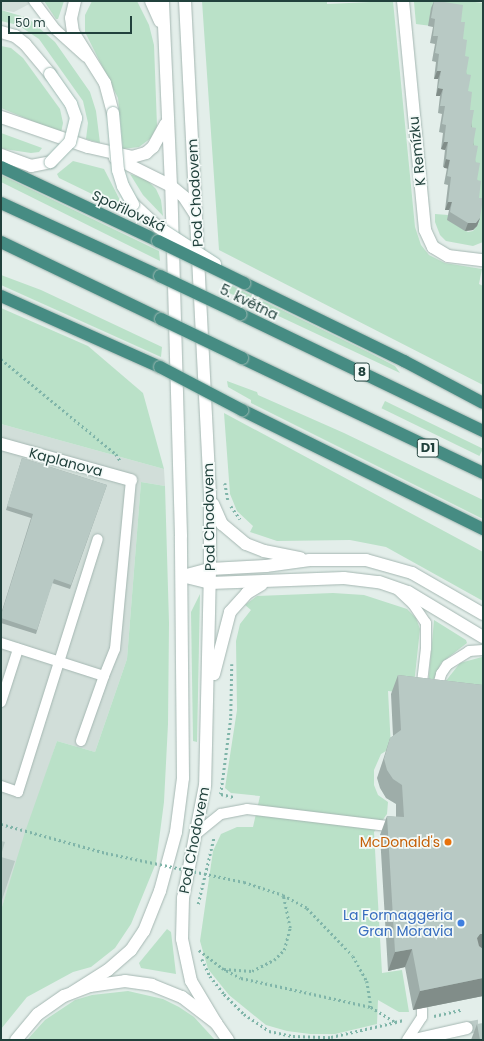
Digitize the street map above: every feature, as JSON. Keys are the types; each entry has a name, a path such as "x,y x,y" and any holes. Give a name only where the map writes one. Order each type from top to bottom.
{"highway":[{"name":"Spořilovská","path":"1,167 158,241 404,361 483,403"},
{"name":"5. května","path":"1,203 160,276 483,431"},
{"name":"D1","path":"1,242 483,474"},
{"path":"1,296 160,367 242,410 483,529"}],"main road":[{"path":"75,1 71,12 71,25 106,83 113,113 118,170 123,186 133,204 158,227 244,284"},
{"path":"151,1 164,36"},
{"name":"Pod Chodovem","path":"16,1040 38,1014 108,970 137,942 151,915 172,851 183,778 182,576 171,186 163,1"},
{"name":"Pod Chodovem","path":"185,1 210,495 210,583 205,784 183,898 182,950 194,990 228,1040"},
{"name":"K Remízku","path":"402,1 425,230 433,247 448,256 483,260"},
{"path":"1,32 14,36 25,44 50,74 71,104 76,118 70,142 51,162 31,166 1,156"},
{"path":"1,117 88,146 126,156 141,155 157,143 168,118"},
{"path":"88,146 171,186 189,203 196,217"},
{"name":"Kaplanova","path":"1,444 131,480"},
{"path":"210,495 222,524 242,541 264,551 310,560"},
{"path":"182,576 210,569 266,566 310,560 350,558 390,564 423,578 483,614"},
{"path":"182,576 210,583 273,582 352,578 394,586 483,637"},
{"path":"208,700 224,627 230,612 252,589 273,582"},
{"path":"73,992 109,982 152,985 191,1002 236,1040"},
{"path":"414,1040 467,1028"}],"lane":[{"path":"34,1 56,30 95,65"},
{"path":"81,741 104,676 116,649 131,480"},
{"path":"1,786 18,792 98,539"},
{"path":"394,586 413,604 426,623 426,648 420,697"},
{"path":"1,643 104,676"},
{"path":"1,702 18,649"},
{"path":"435,699 438,682 447,665 469,651 483,650"},
{"path":"196,834 222,814 247,809 396,827"},
{"path":"407,1040 422,1017 422,1009"}],"path":[{"path":"1,359 116,454 131,480"},
{"path":"232,660 231,718 221,794 239,798"},
{"path":"1,824 106,853 244,882 283,894 307,908 354,956 367,981 371,1007"},
{"path":"197,912 210,845 217,832"},
{"path":"222,968 252,971 274,960 284,950 290,928 283,894"},
{"path":"396,1022 371,1007 241,978 222,968 197,948 210,976 224,994 244,1014 269,1031 293,1036 331,1037 409,1020"},
{"path":"432,1016 461,1010"}],"shaded area":[{"path":"1,1 35,1 14,12 1,10"},
{"path":"1,424 164,469 165,486 141,482 127,659 95,752 57,741 1,910"}],"green space":[{"path":"44,1 64,1 58,19 56,19"},
{"path":"92,1 137,1 149,25 154,45 157,126 151,138 139,147 123,149 118,98 85,32 85,15"},
{"path":"202,1 327,1 327,4 393,1 415,227 421,245 429,255 445,263 482,269 479,284 483,286 483,385 219,250"},
{"path":"467,1 483,3 483,242 473,246 446,241 440,235 435,222 435,214 448,215 448,220 468,232 473,231 478,224 480,206 469,135 471,118 460,47 462,30 416,24 414,2"},
{"path":"1,10 28,18 55,42 90,92 96,111 100,143 86,139 88,123 83,101 39,39 18,25 1,21"},
{"path":"1,46 11,48 23,58 60,109 63,123 61,133 1,108"},
{"path":"1,133 42,148 39,152 31,153 1,148"},
{"path":"73,161 104,169 125,210 59,178 57,174"},
{"path":"130,174 147,180 156,189 161,200 163,216 143,195"},
{"path":"1,175 159,251 160,261 1,182"},
{"path":"1,275 41,290 162,347 161,357 1,285"},
{"path":"224,282 368,352 395,366 400,373 223,290"},
{"path":"1,308 88,346 143,393 164,469 1,424"},
{"path":"227,381 257,392 258,395 344,433 483,500 483,519 251,403 251,400 228,387"},
{"path":"385,401 483,449 479,456 381,408"},
{"path":"224,413 483,552 483,601 386,547 350,540 277,541 250,532 253,526 237,511 230,494"},
{"path":"141,482 165,486 169,623 168,724 164,802 156,863 131,924 115,948 91,967 73,972 27,997 1,1029 1,910 25,832 57,741 95,752 127,659"},
{"path":"333,593 364,595 407,609 416,618 420,629 413,694 388,691 391,748 381,754 374,770 374,785 378,795 388,802 387,814 374,832 382,973 402,970 409,1012 399,1012 378,1000 377,1024 335,1034 310,1034 287,1031 266,1025 229,995 208,969 200,941 213,851 221,834 237,827 253,827 260,796 231,793 225,788 237,710 236,641 240,624 251,610 245,605 257,596"},
{"path":"200,594 197,742 193,741 191,612"},
{"path":"434,620 466,640 467,643 441,663 427,698"},
{"path":"483,657 483,704 445,682 460,663"},
{"path":"167,929 171,932 176,974 141,968 139,963"},
{"path":"128,991 163,999 179,1007 194,1017 215,1040 27,1040 45,1020 75,1000 92,995"}],"building":[{"path":"434,1 463,5 461,22 465,22 463,39 467,40 465,56 469,57 466,74 471,75 468,91 472,92 470,110 474,110 471,127 476,128 473,145 478,146 475,162 480,163 477,180 481,181 479,198 483,198 480,218 476,223 468,223 450,212 452,202 448,202 451,177 447,176 450,160 446,159 448,142 444,142 446,125 442,124 445,106 440,106 443,89 438,88 441,71 437,71 439,54 435,53 438,36 433,36 435,19 431,18"},
{"path":"22,458 107,485 71,585 54,579 37,630 1,618 33,514 7,506"},
{"path":"398,675 483,685 483,934 480,934 477,938 479,946 483,949 483,978 420,991 412,949 395,952 387,816 404,817 402,785 393,779 387,770 384,759 390,738 401,730"},
{"path":"1,841 5,842 1,855"},
{"path":"1,857 15,861 1,903"},
{"path":"483,1023 483,1040 480,1040 477,1024"}],"tunnel":[{"path":"467,1028 483,1025"}],"place":[{"name":"McDonald's","path":"448,842"},
{"name":"La Formaggeria Gran Moravia","path":"461,923"}]}
